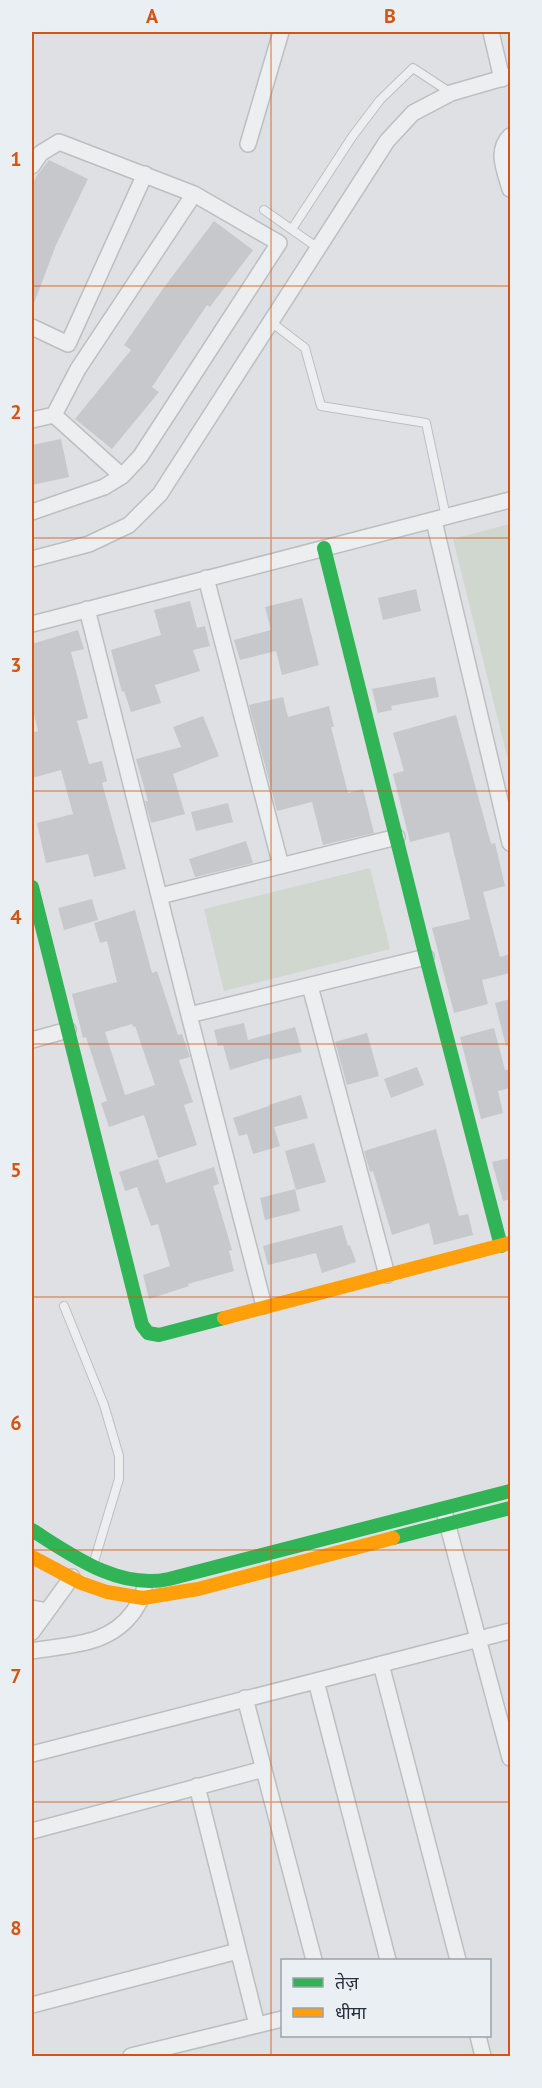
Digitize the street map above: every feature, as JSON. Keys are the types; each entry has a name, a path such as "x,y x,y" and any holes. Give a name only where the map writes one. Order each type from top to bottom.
{"street":[{"path":"248,144 281,32"},
{"path":"32,559 89,544 129,525 160,494 387,141 413,113 451,93 506,77 491,32"},
{"path":"510,136 503,143 502,158 510,189"},
{"path":"32,166 41,153 59,142 194,194 279,243 140,457 123,476 104,487 32,512"},
{"path":"32,327 68,344 145,174"},
{"path":"32,420 54,415 90,350 194,194"},
{"path":"54,415 123,476"},
{"path":"32,624 510,500"},
{"path":"440,519 510,843"},
{"path":"32,887 142,1325 148,1333 159,1335 506,1244 426,957 324,548"},
{"path":"206,578 281,866"},
{"path":"87,609 264,1306"},
{"path":"160,896 397,837"},
{"path":"189,1015 426,957"},
{"path":"310,986 387,1275"},
{"path":"32,1040 68,1030"},
{"path":"32,1530 93,1566 118,1576 145,1582 194,1572 510,1491"},
{"path":"32,1557 81,1583 107,1592 142,1598 198,1589 510,1508"},
{"path":"444,1509 510,1758"},
{"path":"32,1632 39,1609 72,1577"},
{"path":"32,1651 90,1641 110,1634 124,1624 142,1598 145,1582"},
{"path":"32,1754 510,1631"},
{"path":"381,1664 458,1959"},
{"path":"315,1681 388,1959"},
{"path":"245,1698 314,1959"},
{"path":"32,1831 264,1769"},
{"path":"197,1786 257,2025"},
{"path":"32,2004 238,1951"},
{"path":"131,2056 281,2019"},
{"path":"478,2037 483,2056"}],"lane":[{"path":"292,229 352,137 380,100 413,68 451,93"},
{"path":"264,210 318,248"},
{"path":"271,322 305,348 321,406 426,423 440,519"},
{"path":"64,1306 104,1406 119,1456 119,1479 93,1566"}],"shaded area":[{"path":"510,524 510,768 453,539"},
{"path":"370,868 390,949 224,991 204,909"}],"building":[{"path":"49,160 88,179 56,245 33,306 32,185"},
{"path":"214,221 253,250 210,307 207,305 152,387 159,392 112,449 75,419 131,350 124,345"},
{"path":"61,439 69,477 32,485 32,445"},
{"path":"416,589 421,611 383,620 378,598"},
{"path":"302,598 319,665 282,675 276,651 240,660 234,640 271,630 265,607"},
{"path":"190,601 197,628 205,626 210,646 193,650 200,671 155,685 161,703 131,712 124,691 122,692 111,650 161,635 154,610"},
{"path":"78,630 84,649 71,652 88,718 77,721 89,764 102,761 107,781 102,783 126,869 94,877 88,854 46,863 37,823 73,814 61,770 32,778 32,733 38,731 32,706 32,644"},
{"path":"435,677 439,697 391,706 392,710 378,713 372,689"},
{"path":"283,697 288,717 329,706 334,727 331,727 348,793 363,789 374,833 323,845 312,802 277,811 249,705"},
{"path":"456,715 491,844 495,843 505,886 483,892 500,957 510,954 510,973 482,980 488,1004 454,1013 432,928 470,919 449,832 410,842 393,774 404,771 393,733"},
{"path":"203,716 219,756 173,774 185,814 151,823 145,801 148,801 136,759 181,747 173,727"},
{"path":"228,803 233,822 196,831 191,812"},
{"path":"246,841 253,863 195,877 189,859"},
{"path":"92,899 98,920 64,930 58,908"},
{"path":"135,910 152,973 157,971 178,1035 182,1034 190,1057 179,1060 193,1102 184,1105 197,1145 158,1158 144,1115 109,1127 101,1103 107,1101 86,1037 83,1038 72,994 117,982 107,941 100,943 94,923","holes":["132,1024 133,1027 135,1026 155,1085 125,1095 105,1032"]},
{"path":"510,999 510,1045 506,1046 495,1003"},
{"path":"244,1023 248,1040 295,1027 302,1052 269,1060 269,1058 230,1070 223,1045 218,1046 214,1030"},
{"path":"494,1028 505,1070 510,1069 510,1088 498,1091 503,1113 481,1119 460,1037"},
{"path":"367,1033 379,1076 347,1085 335,1042"},
{"path":"417,1067 424,1085 391,1098 384,1079"},
{"path":"301,1095 308,1118 274,1127 280,1146 253,1154 247,1134 239,1136 233,1118"},
{"path":"436,1129 459,1216 468,1214 473,1235 434,1245 429,1223 392,1235 373,1171 370,1172 364,1151"},
{"path":"314,1143 326,1182 296,1190 285,1151"},
{"path":"510,1158 510,1199 503,1201 492,1162"},
{"path":"158,1159 166,1183 214,1167 219,1184 213,1186 232,1250 229,1251 234,1271 188,1284 189,1286 149,1299 143,1275 170,1266 158,1224 151,1226 137,1187 125,1191 119,1172"},
{"path":"295,1189 300,1211 265,1220 260,1198"},
{"path":"342,1225 348,1246 350,1245 356,1262 322,1273 316,1253 268,1265 263,1246"}],"traffic: fast":[{"path":"324,548 501,1246"},
{"path":"32,887 142,1325 148,1333 159,1335 224,1318"},
{"path":"32,1530 97,1568 132,1580 150,1581 169,1579 510,1491"},
{"path":"393,1538 510,1508"}],"traffic: slow":[{"path":"224,1318 510,1243"},
{"path":"32,1557 81,1583 107,1592 143,1598 198,1589 393,1538"}]}
